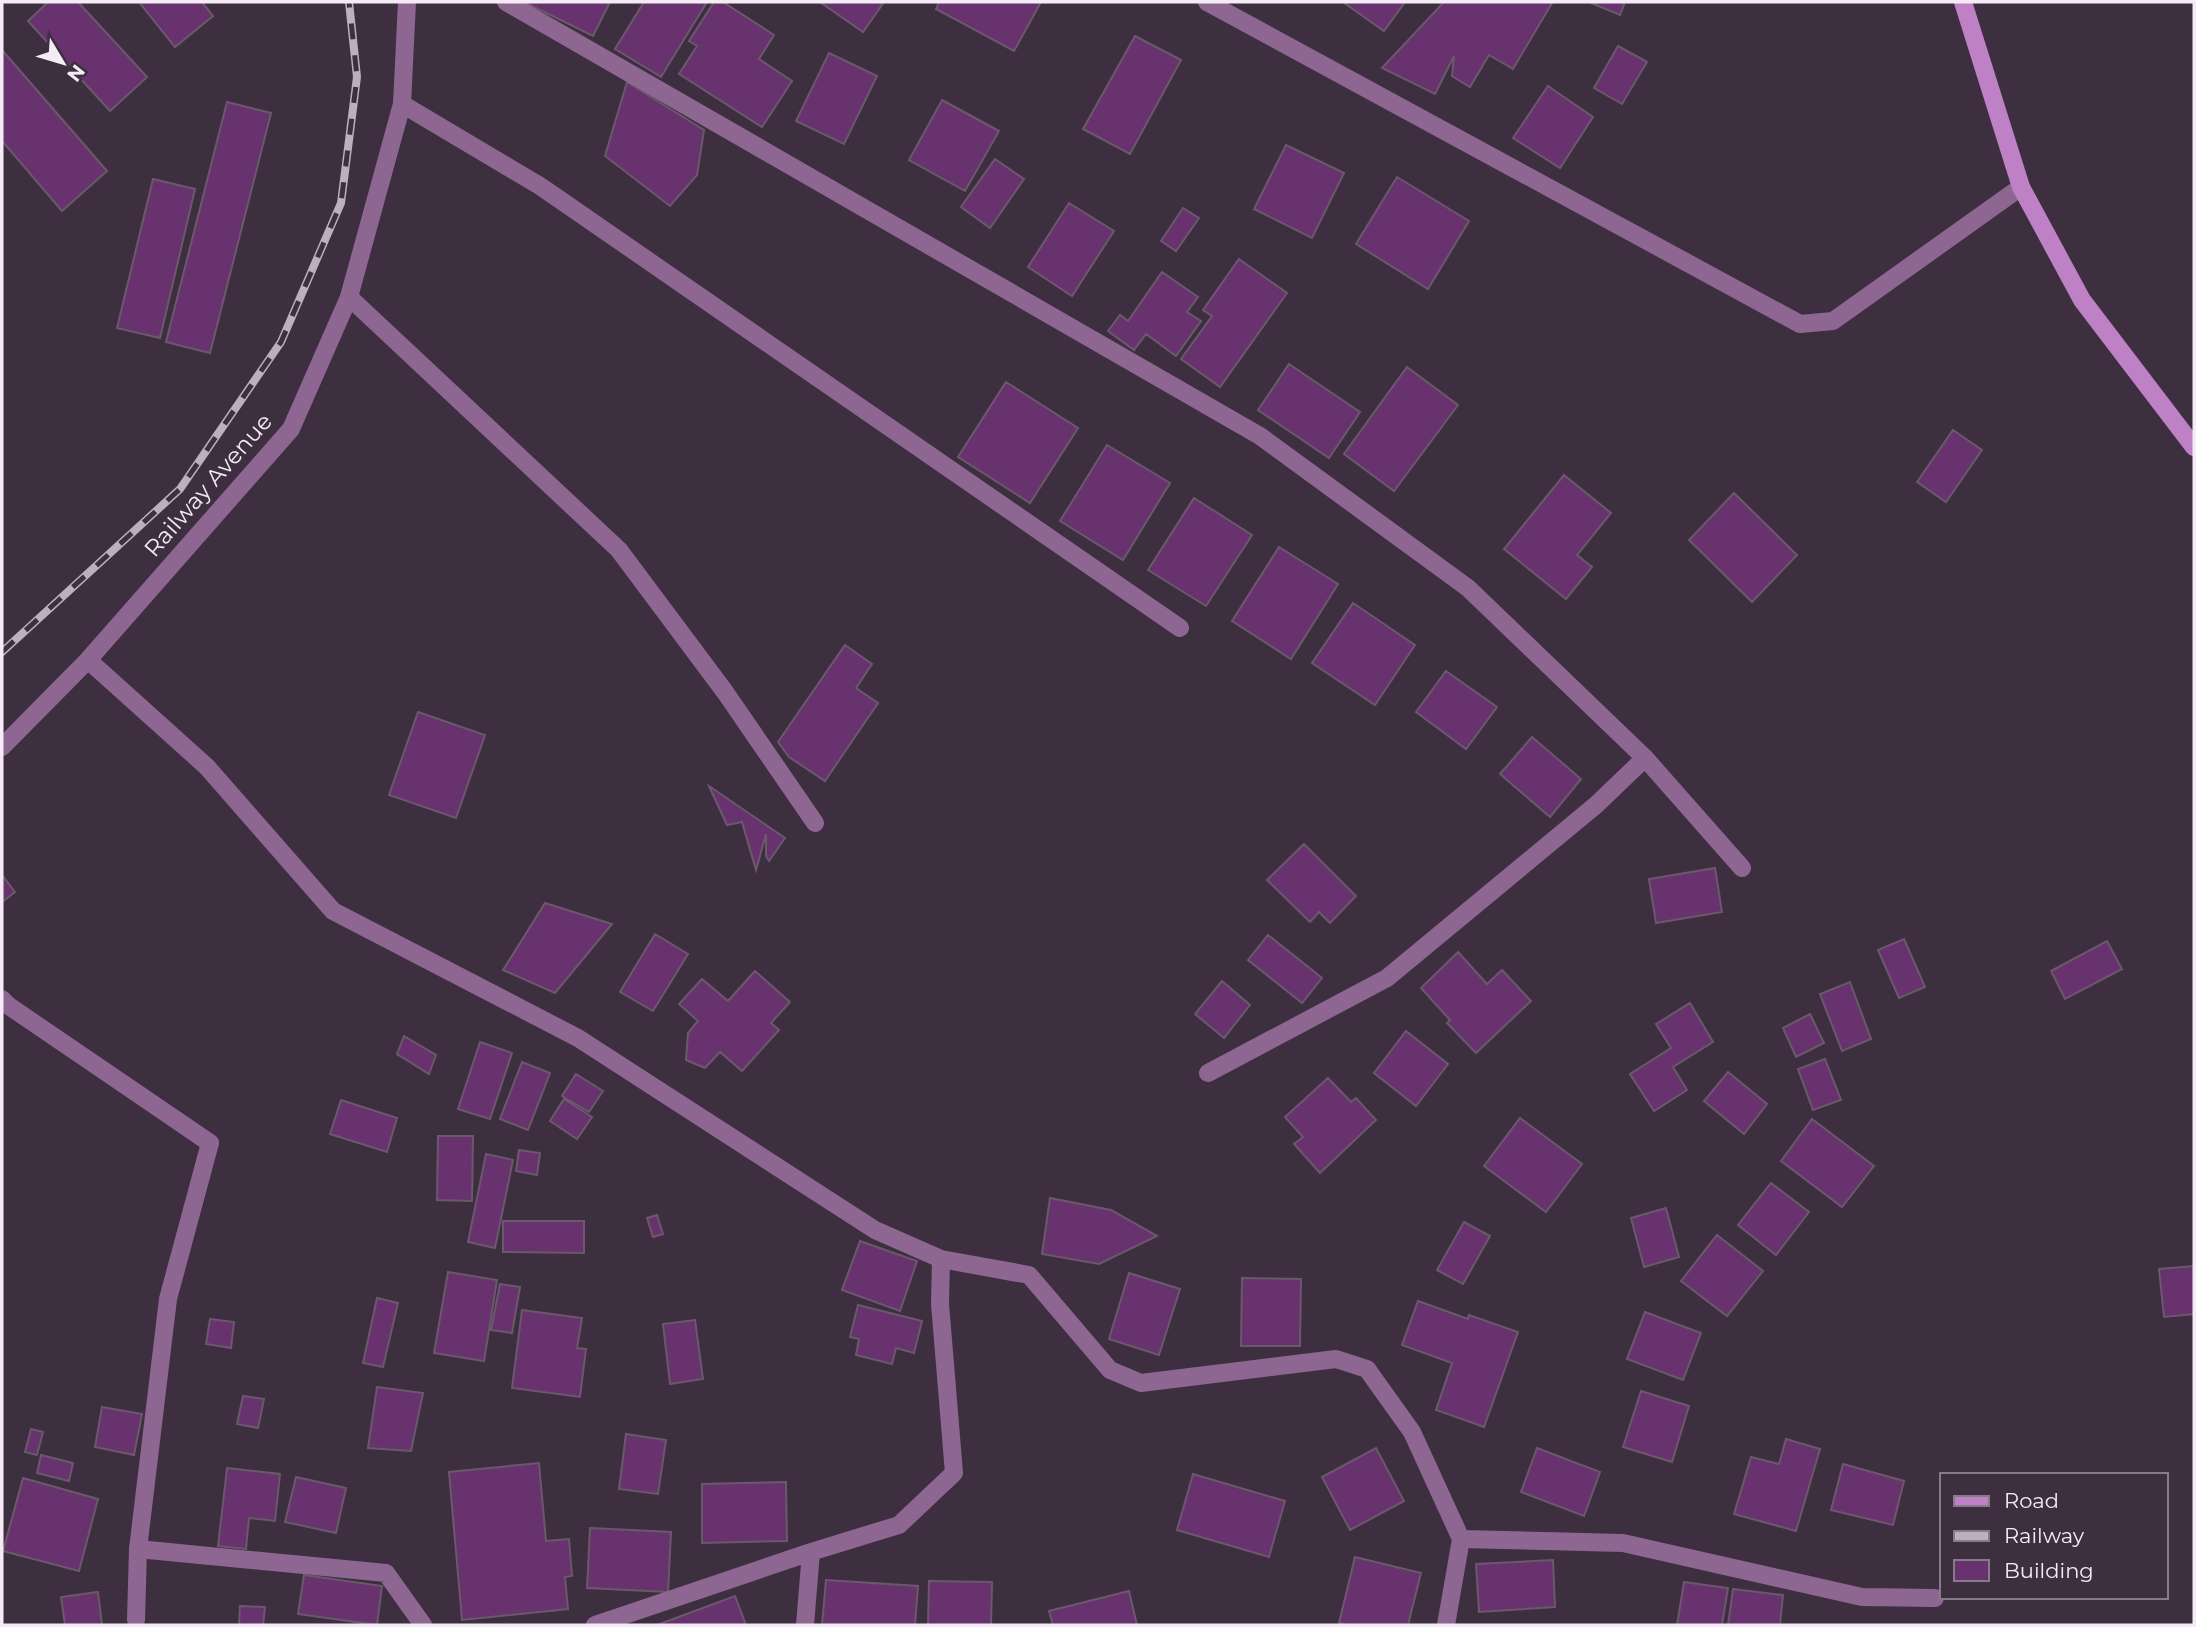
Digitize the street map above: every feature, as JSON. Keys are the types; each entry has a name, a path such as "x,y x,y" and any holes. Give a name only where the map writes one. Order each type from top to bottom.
{"street":[{"name":"Railway Avenue","path":"2,747 88,660 291,429 349,297 401,104 408,2"},
{"path":"506,2 1260,436 1468,588 1645,758 1742,868"},
{"path":"1207,2 1800,324 1833,321 2021,187"},
{"path":"1963,2 2021,187 2082,300 2194,447"},
{"path":"401,104 540,186 1180,628"},
{"path":"349,297 619,550 725,692 815,823"},
{"path":"88,660 207,767 333,911 578,1038 875,1230 940,1259 1029,1275 1110,1370 1140,1384 1336,1359 1367,1369 1412,1432 1461,1539 1446,1625"},
{"path":"1208,1073 1387,978 1596,805 1645,758"},
{"path":"2,999 210,1143 168,1299 138,1549 136,1620"},
{"path":"595,1625 899,1525 954,1473 940,1304 940,1259"},
{"path":"1461,1539 1623,1544 1862,1597 1935,1598"},
{"path":"138,1549 386,1573 422,1625"},
{"path":"805,1625 811,1552"}],"building":[{"path":"48,2 78,2 147,77 110,111 28,21"},
{"path":"139,2 202,2 213,16 175,47"},
{"path":"524,2 610,2 593,36"},
{"path":"644,2 707,2 661,77 615,49"},
{"path":"714,2 723,2 774,35 759,59 792,81 762,127 679,74 697,46 689,41"},
{"path":"820,2 884,2 863,32"},
{"path":"939,2 1041,2 1014,51 936,9"},
{"path":"1343,2 1405,2 1384,31"},
{"path":"1444,2 1552,3 1513,69 1489,55 1470,87 1452,76 1454,56 1435,94 1382,68"},
{"path":"1592,2 1625,2 1620,15"},
{"path":"1135,36 1181,60 1130,154 1083,129"},
{"path":"1618,46 1647,62 1622,104 1594,88"},
{"path":"2,50 107,171 62,211 2,141"},
{"path":"829,53 877,76 844,144 796,121"},
{"path":"627,82 704,130 697,175 670,206 605,156"},
{"path":"1548,86 1593,117 1560,168 1513,138"},
{"path":"942,100 999,131 965,191 909,160"},
{"path":"227,102 271,113 210,353 166,342"},
{"path":"1286,145 1344,173 1312,238 1254,209"},
{"path":"995,159 1024,179 990,228 961,207"},
{"path":"1397,177 1469,221 1428,289 1356,244"},
{"path":"153,179 195,189 160,338 117,328"},
{"path":"1069,203 1114,231 1072,296 1028,267"},
{"path":"1183,208 1199,218 1176,251 1161,241"},
{"path":"1239,259 1287,293 1220,387 1181,359 1212,316 1203,310"},
{"path":"1162,272 1198,297 1187,312 1201,321 1176,356 1146,334 1134,350 1108,331 1120,315 1128,321"},
{"path":"1289,364 1360,412 1329,458 1258,410"},
{"path":"1407,367 1458,405 1394,491 1344,454"},
{"path":"1006,382 1078,428 1030,503 958,457"},
{"path":"1953,430 1982,450 1946,502 1917,482"},
{"path":"1107,445 1170,483 1123,560 1060,521"},
{"path":"1564,475 1611,513 1577,555 1592,567 1566,599 1504,549"},
{"path":"1734,493 1797,555 1752,602 1689,540"},
{"path":"1194,498 1252,535 1206,606 1148,570"},
{"path":"1279,547 1338,584 1291,659 1232,621"},
{"path":"1353,603 1415,645 1375,705 1312,663"},
{"path":"845,645 872,664 856,688 878,703 825,781 789,757 778,742"},
{"path":"1446,671 1497,707 1466,749 1416,712"},
{"path":"418,712 485,735 456,818 389,795"},
{"path":"1532,737 1581,779 1550,817 1500,774"},
{"path":"709,786 785,838 769,861 766,856 766,834 756,870 742,822 727,825"},
{"path":"1304,844 1356,896 1330,923 1319,912 1310,922 1267,880"},
{"path":"1715,868 1722,912 1656,923 1649,879"},
{"path":"2,875 15,892 2,902"},
{"path":"545,903 612,924 555,993 503,970"},
{"path":"655,934 688,954 653,1011 620,992"},
{"path":"1268,935 1322,978 1302,1003 1248,960"},
{"path":"1904,939 1925,987 1899,998 1878,950"},
{"path":"2107,941 2122,969 2065,999 2051,971"},
{"path":"1458,952 1487,984 1502,970 1531,1001 1476,1053 1447,1023 1450,1020 1421,988"},
{"path":"755,971 790,1002 771,1023 779,1030 742,1071 720,1052 705,1068 686,1060 688,1033 698,1021 679,1004 702,979 728,1001"},
{"path":"1222,981 1250,1005 1224,1038 1195,1014"},
{"path":"1850,982 1871,1039 1842,1051 1820,994"},
{"path":"1690,1003 1713,1042 1673,1067 1687,1090 1654,1111 1630,1074 1671,1048 1656,1024"},
{"path":"1810,1014 1824,1043 1796,1057 1783,1028"},
{"path":"1406,1031 1448,1064 1416,1106 1374,1073"},
{"path":"404,1036 436,1055 429,1074 397,1054"},
{"path":"480,1042 512,1053 490,1119 458,1109"},
{"path":"1825,1059 1841,1100 1813,1110 1798,1069"},
{"path":"522,1062 550,1073 528,1130 500,1119"},
{"path":"1728,1072 1767,1104 1744,1134 1704,1101"},
{"path":"576,1074 603,1091 589,1112 562,1096"},
{"path":"1328,1078 1351,1102 1356,1098 1376,1120 1320,1173 1294,1144 1303,1137 1285,1117"},
{"path":"564,1099 592,1117 577,1139 550,1121"},
{"path":"341,1100 397,1118 387,1152 330,1134"},
{"path":"1520,1118 1582,1164 1546,1212 1484,1166"},
{"path":"1812,1119 1874,1166 1842,1207 1781,1161"},
{"path":"438,1136 473,1136 472,1201 437,1200"},
{"path":"519,1150 540,1153 537,1175 516,1171"},
{"path":"486,1154 513,1160 495,1248 468,1242"},
{"path":"1771,1183 1809,1212 1776,1255 1738,1225"},
{"path":"1050,1198 1111,1210 1157,1236 1099,1264 1042,1254"},
{"path":"1666,1208 1679,1257 1644,1267 1631,1218"},
{"path":"657,1215 663,1234 653,1237 647,1218"},
{"path":"503,1221 584,1221 584,1253 503,1252"},
{"path":"1464,1222 1490,1236 1463,1284 1437,1270"},
{"path":"1717,1235 1763,1271 1727,1316 1681,1281"},
{"path":"860,1241 917,1261 900,1311 842,1290"},
{"path":"2194,1266 2194,1314 2164,1317 2159,1269"},
{"path":"448,1272 497,1280 484,1361 434,1353"},
{"path":"1129,1273 1180,1289 1159,1355 1109,1339"},
{"path":"1242,1278 1301,1279 1300,1346 1241,1346"},
{"path":"500,1284 520,1287 512,1333 491,1330"},
{"path":"377,1298 398,1303 383,1367 363,1363"},
{"path":"1418,1301 1468,1319 1469,1315 1518,1332 1484,1427 1436,1410 1452,1363 1402,1345"},
{"path":"858,1305 922,1321 914,1353 896,1348 892,1364 856,1355 859,1339 850,1337"},
{"path":"522,1310 582,1318 577,1348 586,1349 580,1397 512,1388"},
{"path":"1645,1312 1701,1333 1683,1380 1627,1359"},
{"path":"210,1319 234,1322 231,1348 206,1344"},
{"path":"695,1320 703,1379 670,1384 663,1324"},
{"path":"377,1387 423,1393 411,1451 368,1448"},
{"path":"1641,1391 1689,1406 1672,1462 1623,1447"},
{"path":"243,1396 264,1399 258,1428 237,1424"},
{"path":"102,1407 142,1414 134,1455 95,1447"},
{"path":"31,1429 43,1432 37,1455 25,1452"},
{"path":"626,1434 666,1440 658,1494 619,1489"},
{"path":"1786,1439 1820,1449 1796,1531 1734,1514 1751,1457 1779,1464"},
{"path":"1376,1448 1404,1501 1350,1530 1322,1477"},
{"path":"1537,1448 1600,1472 1584,1516 1521,1492"},
{"path":"41,1455 73,1463 69,1481 37,1473"},
{"path":"539,1463 546,1541 569,1539 572,1576 565,1577 568,1609 462,1620 449,1472"},
{"path":"1843,1464 1904,1481 1893,1525 1831,1510"},
{"path":"227,1468 280,1474 275,1521 249,1518 246,1549 218,1546"},
{"path":"1193,1474 1285,1501 1269,1557 1177,1530"},
{"path":"296,1477 346,1488 336,1533 285,1522"},
{"path":"23,1478 98,1499 79,1571 3,1551"},
{"path":"786,1482 787,1541 702,1543 702,1484"},
{"path":"590,1528 671,1532 668,1592 587,1588"},
{"path":"1355,1557 1421,1573 1408,1625 1339,1623"},
{"path":"1553,1560 1555,1607 1479,1612 1476,1564"},
{"path":"304,1575 382,1586 377,1625 298,1614"},
{"path":"826,1580 918,1586 915,1625 822,1625"},
{"path":"929,1581 992,1582 991,1625 928,1625"},
{"path":"1684,1582 1728,1588 1722,1625 1677,1625"},
{"path":"1733,1589 1783,1595 1780,1625 1728,1625"},
{"path":"1129,1591 1137,1625 1053,1625 1049,1611"},
{"path":"98,1592 102,1625 65,1625 61,1597"},
{"path":"735,1596 746,1625 657,1625"},
{"path":"240,1606 265,1607 263,1625 239,1625"}],"railway":[{"path":"2,652 180,489 281,342 341,203 357,77 349,2"}]}
